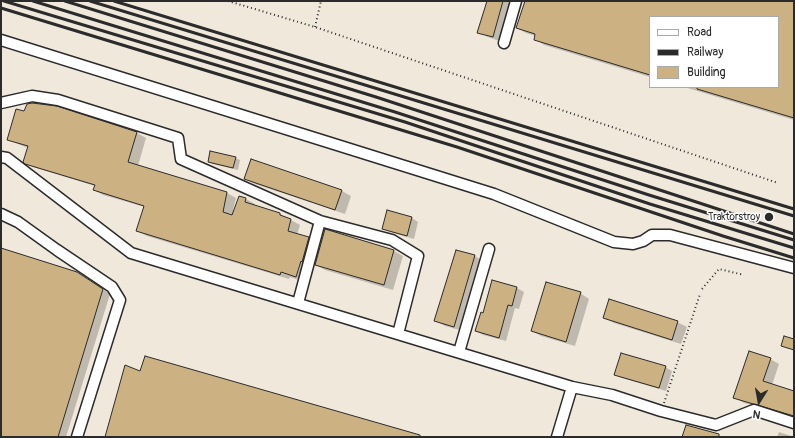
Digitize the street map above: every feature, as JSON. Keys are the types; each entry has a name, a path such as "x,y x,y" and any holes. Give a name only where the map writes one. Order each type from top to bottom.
{"lane":[{"path":"504,43 516,1"},
{"path":"1,40 494,194 614,242 633,244 643,241 652,235 670,235 794,268"},
{"path":"1,103 32,96 58,100 178,138 181,159 320,221 392,240 418,256 398,334"},
{"path":"1,157 7,158 131,253 572,386 612,395 662,411 716,425 754,410 794,423"},
{"path":"1,214 18,222 112,287 120,300 77,437"},
{"path":"298,303 320,221"},
{"path":"459,352 489,250"},
{"path":"557,437 572,386"}],"path":[{"path":"228,1 315,27 778,183"},
{"path":"315,27 321,1"},
{"path":"702,289 720,268 744,275"},
{"path":"662,411 700,294"}],"building":[{"path":"487,1 503,1 493,37 477,33"},
{"path":"525,1 794,1 794,118 697,89 779,88 779,16 649,16 649,75 534,40 535,34 516,28"},
{"path":"32,103 57,106 137,132 128,162 227,192 223,212 232,215 239,196 246,198 245,202 280,213 280,215 291,219 288,231 309,237 296,277 281,272 280,275 136,231 144,206 93,190 95,185 25,164 23,162 28,146 7,140 16,109 24,111 27,104"},
{"path":"210,151 236,157 233,168 208,162"},
{"path":"251,159 342,190 335,210 244,179"},
{"path":"387,210 412,217 407,236 382,229"},
{"path":"325,229 394,250 384,285 315,265"},
{"path":"1,248 77,272 103,289 58,437 1,437"},
{"path":"456,250 475,255 454,327 434,321"},
{"path":"492,280 517,287 512,306 508,305 499,338 475,331 481,312 483,313"},
{"path":"546,282 581,292 566,342 531,331"},
{"path":"609,299 678,321 672,340 603,318"},
{"path":"784,336 794,339 794,350 781,346"},
{"path":"749,351 771,358 763,381 794,391 794,416 733,398"},
{"path":"621,353 666,366 659,388 614,375"},
{"path":"145,356 420,435 420,437 105,437 125,365 140,371"},
{"path":"686,425 719,434 719,437 682,437"}],"railway":[{"path":"4,1 405,122 650,204 794,248"},
{"path":"33,1 395,112 649,195 794,240"},
{"path":"65,1 376,97 794,234"},
{"path":"90,1 794,216"},
{"path":"114,1 794,209"},
{"path":"1,8 457,147 723,236 794,258"}],"place":[{"name":"Traktorstroy","path":"769,217"}]}
